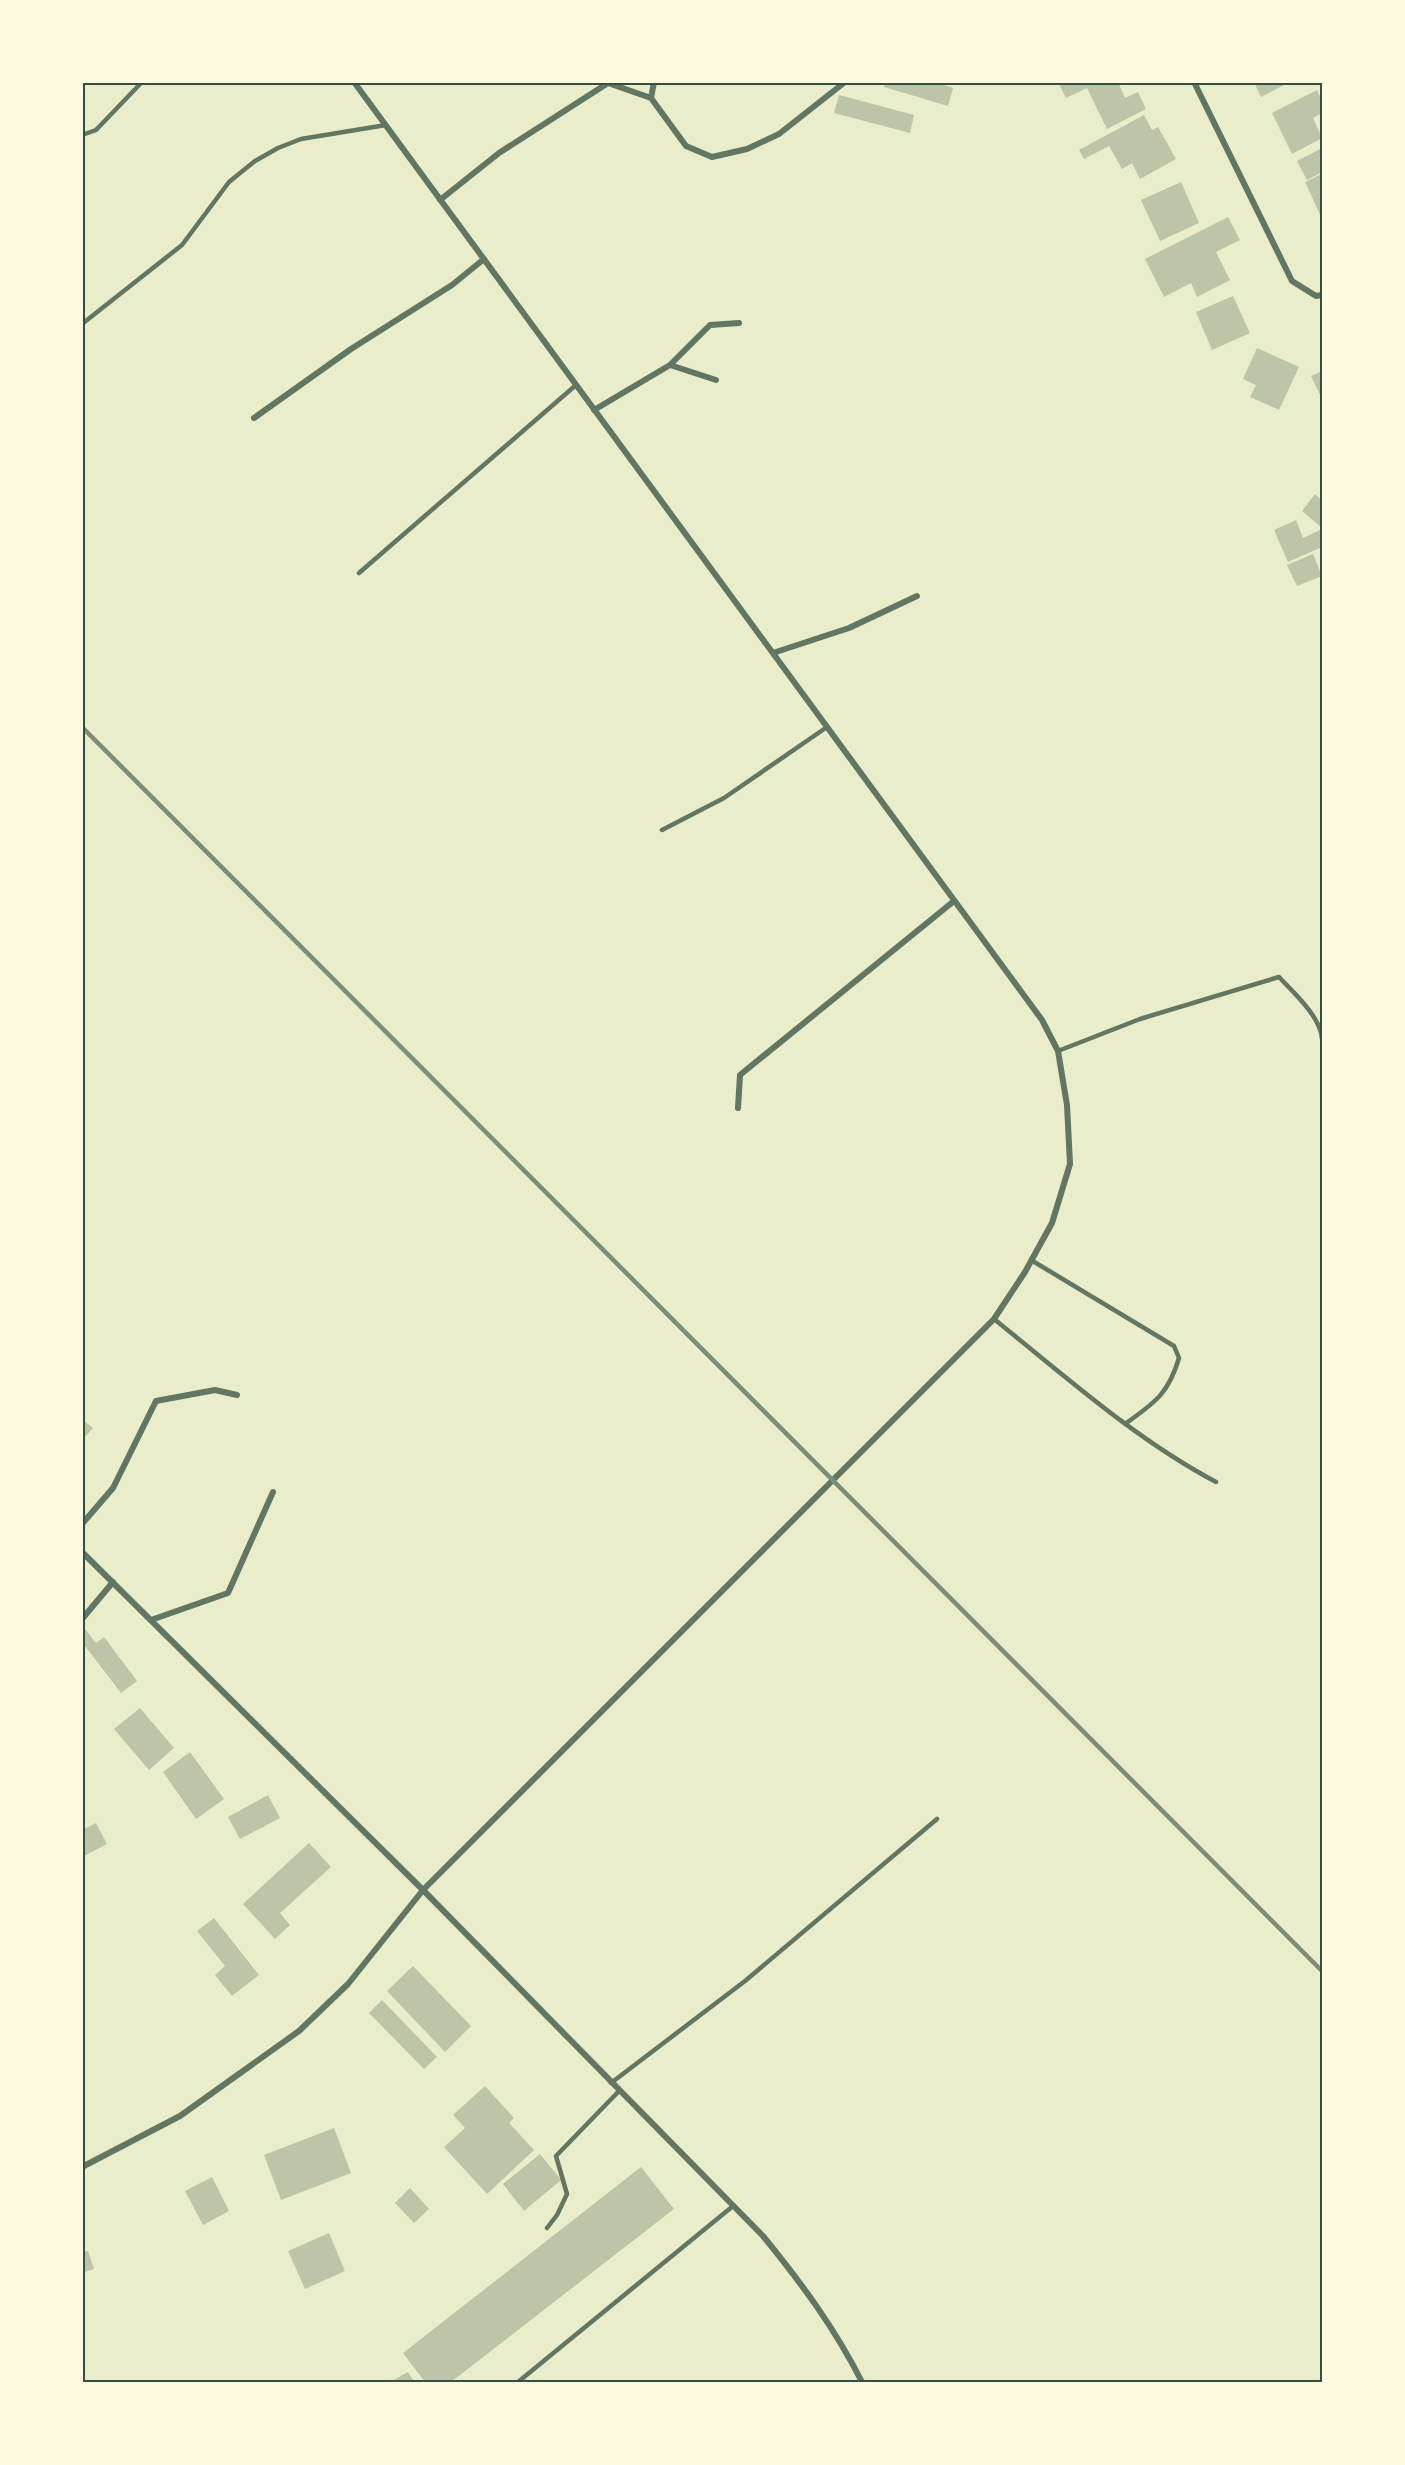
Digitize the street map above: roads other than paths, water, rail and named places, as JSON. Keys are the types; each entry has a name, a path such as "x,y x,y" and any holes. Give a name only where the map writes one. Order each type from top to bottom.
{"street":[{"path":"82,2167 180,2116 298,2031 348,1984 423,1890 993,1319 1052,1223 1070,1164 1067,1105 1058,1052 1042,1020 354,82"},
{"path":"651,98 654,82"},
{"path":"440,200 499,153 608,83 651,98 686,146 712,157 747,149 778,134 845,82"},
{"path":"1194,82 1292,281 1317,296 1323,295"},
{"path":"254,418 351,349 452,285 484,259"},
{"path":"594,410 670,364 710,325 739,323"},
{"path":"670,364 716,380"},
{"path":"773,653 849,628 917,596"},
{"path":"738,1108 740,1075 954,901"},
{"path":"82,1524 113,1488 156,1401 215,1390 237,1395"},
{"path":"151,1620 228,1593 273,1492"},
{"path":"82,1552 423,1890 763,2236 813,2298 836,2331 862,2382"},
{"path":"82,1619 113,1582"}],"lane":[{"path":"82,135 96,130 142,82"},
{"path":"82,324 182,245 229,182 255,161 278,148 301,139 386,125"},
{"path":"359,573 576,385"},
{"path":"662,830 724,798 827,727"},
{"path":"1058,1052 1140,1019 1279,976 1304,1003 1322,1031 1323,1039"},
{"path":"1031,1260 1173,1346 1179,1358 1167,1389 1158,1400 1125,1424"},
{"path":"993,1319 1125,1424 1176,1461 1216,1482"},
{"path":"612,2083 745,1981 937,1819"},
{"path":"547,2228 558,2215 567,2194 556,2156 619,2091"},
{"path":"518,2382 733,2206"}],"railway":[{"path":"82,727 1322,1971"}]}
